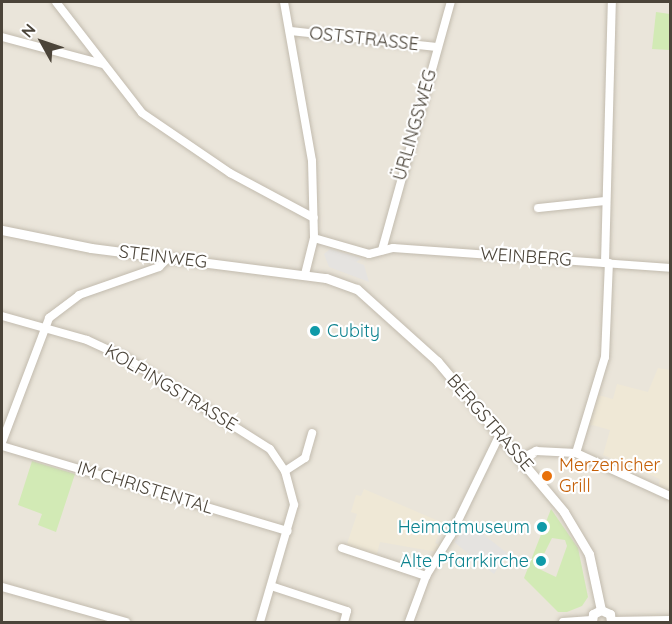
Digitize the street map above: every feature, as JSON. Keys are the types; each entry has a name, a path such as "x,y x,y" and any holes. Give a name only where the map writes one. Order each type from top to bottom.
{"street":[{"path":"56,2 103,64 152,120 249,185 314,218"},
{"path":"284,2 312,161 314,238 305,274"},
{"name":"ÜRLINGSWEG","path":"382,250 451,2"},
{"path":"576,453 605,357 606,201 612,2"},
{"name":"OSTSTRASSE","path":"290,31 437,47"},
{"path":"2,37 103,64"},
{"path":"538,208 606,201"},
{"name":"STEINWEG","path":"2,231 326,278"},
{"name":"WEINBERG","path":"314,238 369,254 382,250 670,268"},
{"path":"2,444 43,326 55,312 79,295 159,267 169,257"},
{"name":"BERGSTRASSE","path":"326,278 357,289 410,333 522,458 582,540 601,610"},
{"name":"KOLPINGSTRASSE","path":"2,316 87,340 136,364 261,442 285,471 294,505 260,622"},
{"path":"285,471 305,458 312,433"},
{"path":"409,622 426,576 500,434"},
{"name":"IM CHRISTENTAL","path":"2,444 288,531"},
{"path":"522,458 536,451 576,453 670,496"},
{"path":"342,548 426,576"},
{"path":"271,586 347,611 344,622"},
{"path":"2,587 126,622"},
{"path":"563,622 592,621 595,612 601,610 610,614 612,622 670,620"}],"shaded area":[{"path":"2,2 670,2 670,622 2,622"},
{"path":"330,249 362,258 356,262 364,265 369,282 329,267 324,254"},
{"path":"658,368 670,370 670,491 658,488 660,479 603,455 610,430 589,424 598,395 613,399 617,384 648,392"},
{"path":"364,489 443,523 435,543 441,546 437,552 380,542 376,557 346,547 357,514 351,512 356,495 361,496"},
{"path":"469,523 507,553 494,574 454,542"}],"green space":[{"path":"656,12 670,14 670,50 652,49"},
{"path":"32,461 75,474 56,532 38,525 42,514 18,505"},
{"path":"551,509 578,548 588,597 582,606 567,612 558,612 524,578","holes":["552,538 565,540 567,546 556,577 537,568"]}],"place":[{"name":"Cubity","path":"315,331"},
{"name":"Merzenicher Grill","path":"547,476"},
{"name":"Heimatmuseum","path":"542,527"},
{"name":"Alte Pfarrkirche","path":"541,561"}]}
